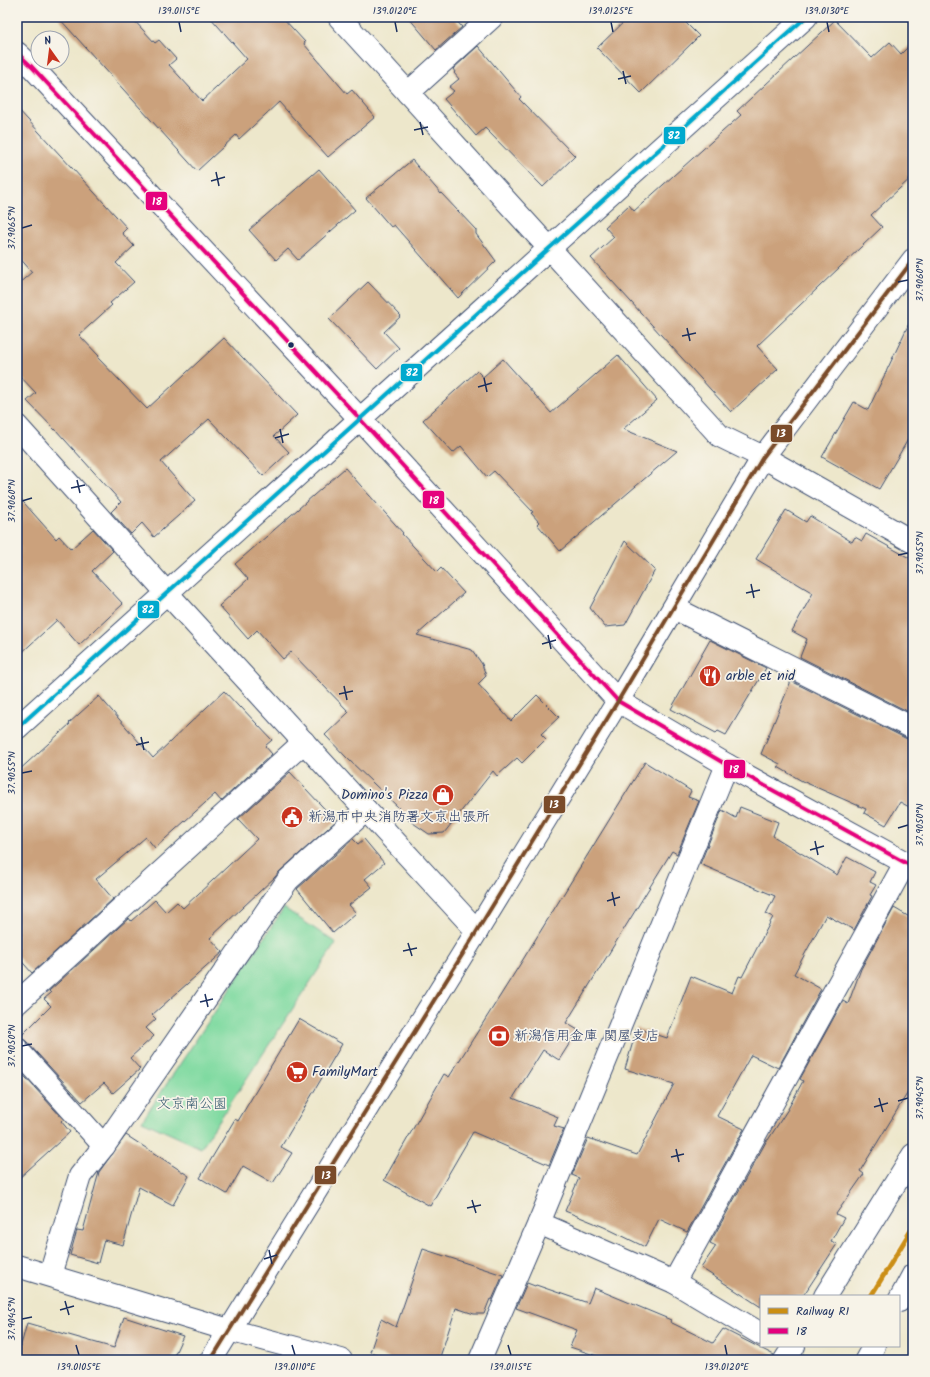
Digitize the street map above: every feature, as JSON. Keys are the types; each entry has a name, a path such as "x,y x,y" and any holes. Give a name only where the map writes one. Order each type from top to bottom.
{"main road":[{"path":"339,17 720,436 763,457 913,542"},
{"path":"408,93 492,17"},
{"path":"17,728 806,17"},
{"path":"17,53 360,419 618,701 727,765 909,865 674,1282"},
{"path":"211,1360 618,701 763,457 913,260"},
{"path":"20,437 167,593 477,931"},
{"path":"674,608 913,728"},
{"path":"17,1003 304,742"},
{"path":"480,1360 727,765"},
{"path":"50,1275 80,1176 104,1146 288,880 366,810"},
{"path":"17,1049 104,1146"},
{"path":"826,1295 913,1155"},
{"path":"538,1223 674,1282 760,1333"},
{"path":"17,1266 229,1330 341,1360"},
{"path":"900,1299 913,1275"},
{"path":"866,1360 873,1347"}],"green space":[{"name":"文京南公園","path":"284,908 336,943 201,1148 142,1121"}],"building":[{"path":"58,17 131,17 155,43 159,40 176,59 169,65 202,101 247,59 210,17 282,17 305,42 304,44 347,94 352,90 375,117 328,157 279,102 239,139 236,135 197,171"},
{"path":"408,17 453,17 462,27 436,50"},
{"path":"629,17 680,17 699,36 641,93 597,48"},
{"path":"835,20 872,58 890,42 901,54 913,42 913,176 871,215 882,227 757,346 778,369 731,412 591,258 614,237 605,227 629,205 634,211 741,115 737,111"},
{"path":"478,46 521,97 519,99 575,156 543,187 485,128 476,136 444,99 454,91 449,87 459,79 454,73 455,72 453,69"},
{"path":"17,108 127,228 122,233 134,246 116,263 134,282 110,303 112,305 79,335 99,356 98,358 147,409 224,338 297,415 274,436 289,452 263,476 209,419 161,462 195,501 154,537 142,523 131,534 111,512 121,502 55,429 27,401 36,393 17,373 17,285 32,272 17,255"},
{"path":"412,160 441,194 476,230 476,234 496,261 458,298 394,225 391,227 366,198"},
{"path":"319,169 355,210 298,260 288,249 276,260 249,230"},
{"path":"368,282 401,316 384,332 399,348 377,369 329,319"},
{"path":"913,315 913,431 879,489 822,457 854,402 868,410"},
{"path":"618,355 657,400 623,429 677,451 560,551 537,524 539,522 531,513 533,512 494,471 487,477 461,446 453,453 423,420 477,371 483,377 503,359 551,413"},
{"path":"345,468 437,572 441,568 464,593 417,635 472,650 482,664 486,676 478,684 511,721 537,695 559,717 541,734 546,739 522,763 517,758 497,776 493,771 444,833 429,834 397,812 400,809 325,735 349,712 291,652 283,659 257,630 248,639 219,606 248,579 235,564"},
{"path":"17,495 56,539 59,536 71,549 93,529 113,551 92,571 123,604 79,645 57,620 17,657"},
{"path":"786,510 806,522 810,516 852,542 855,537 862,541 866,534 913,560 913,714 800,657 807,639 792,631 813,593 756,559"},
{"path":"625,541 655,570 625,625 605,627 590,608"},
{"path":"710,640 766,668 726,735 718,731 716,733 671,709"},
{"path":"791,681 907,739 913,740 913,809 900,802 886,825 864,813 866,809 802,781 778,767 780,764 761,754"},
{"path":"224,691 272,740 265,746 272,754 221,801 215,794 155,848 146,837 96,879 113,899 32,973 17,956 17,772 99,696 153,758"},
{"path":"645,762 691,791 688,797 699,801 677,854 672,851 566,1023 578,1030 559,1060 543,1050 513,1098 558,1117 554,1126 564,1129 549,1165 473,1132 430,1206 384,1180 444,1074 449,1077"},
{"path":"290,772 336,821 280,871 210,938 223,952 152,1015 156,1019 146,1028 154,1036 130,1058 140,1069 113,1093 104,1083 82,1102 26,1041 20,1037 51,1006 44,999 51,993 49,991 129,918 131,921 155,900 166,912 177,902 183,908 257,839 238,819"},
{"path":"740,807 778,822 773,836 837,875 847,857 875,872 870,882 876,885 870,895 872,896 854,930 826,915 794,974 821,989 778,1068 751,1055 717,1116 744,1129 687,1232 659,1219 645,1247 604,1227 565,1211 579,1178 572,1175 588,1138 637,1155 674,1084 625,1069 637,1028 667,1038 691,976 732,993 739,976 742,977 773,917 766,914 775,896 700,864 722,810 736,818"},
{"path":"353,839 358,844 364,839 384,863 365,879 372,887 349,905 356,913 333,933 297,889"},
{"path":"894,908 913,919 913,1084 860,1171 864,1174 836,1214 844,1218 831,1241 837,1244 804,1295 760,1295 760,1306 701,1268 716,1246 710,1243 767,1140 788,1109 803,1081 800,1079 843,1001 848,1004 861,969"},
{"path":"299,1019 342,1044 281,1147 292,1153 273,1183 243,1166 227,1194 200,1178 235,1119 238,1121"},
{"path":"17,1068 63,1119 61,1121 70,1132 17,1180"},
{"path":"126,1135 189,1176 173,1205 139,1187 123,1245 104,1240 98,1263 70,1255 77,1230 83,1231 99,1172"},
{"path":"423,1249 503,1275 492,1300 490,1299 484,1314 474,1314 456,1308 439,1360 394,1360 370,1352 381,1319 396,1327"},
{"path":"527,1283 588,1303 594,1288 671,1320 670,1322 713,1343 723,1329 774,1355 773,1360 609,1360 570,1347 577,1330 516,1308"},
{"path":"124,1317 183,1336 172,1360 17,1360 27,1323 114,1348"}],"rail line":[{"name":"R1","path":"872,1295 913,1227"}],"transit line":[{"name":"82","path":"17,728 806,17"},
{"name":"18","path":"17,53 32,67 360,419 618,701 727,765 913,867"},
{"name":"13","path":"211,1360 618,701 763,457 913,260"}],"place":[{"name":"arble et nid","path":"710,676"},
{"name":"Domino's Pizza","path":"443,795"},
{"name":"新潟市中央消防署文京出張所","path":"292,817"},
{"name":"新潟信用金庫 関屋支店","path":"499,1036"},
{"name":"FamilyMart","path":"297,1072"}]}
